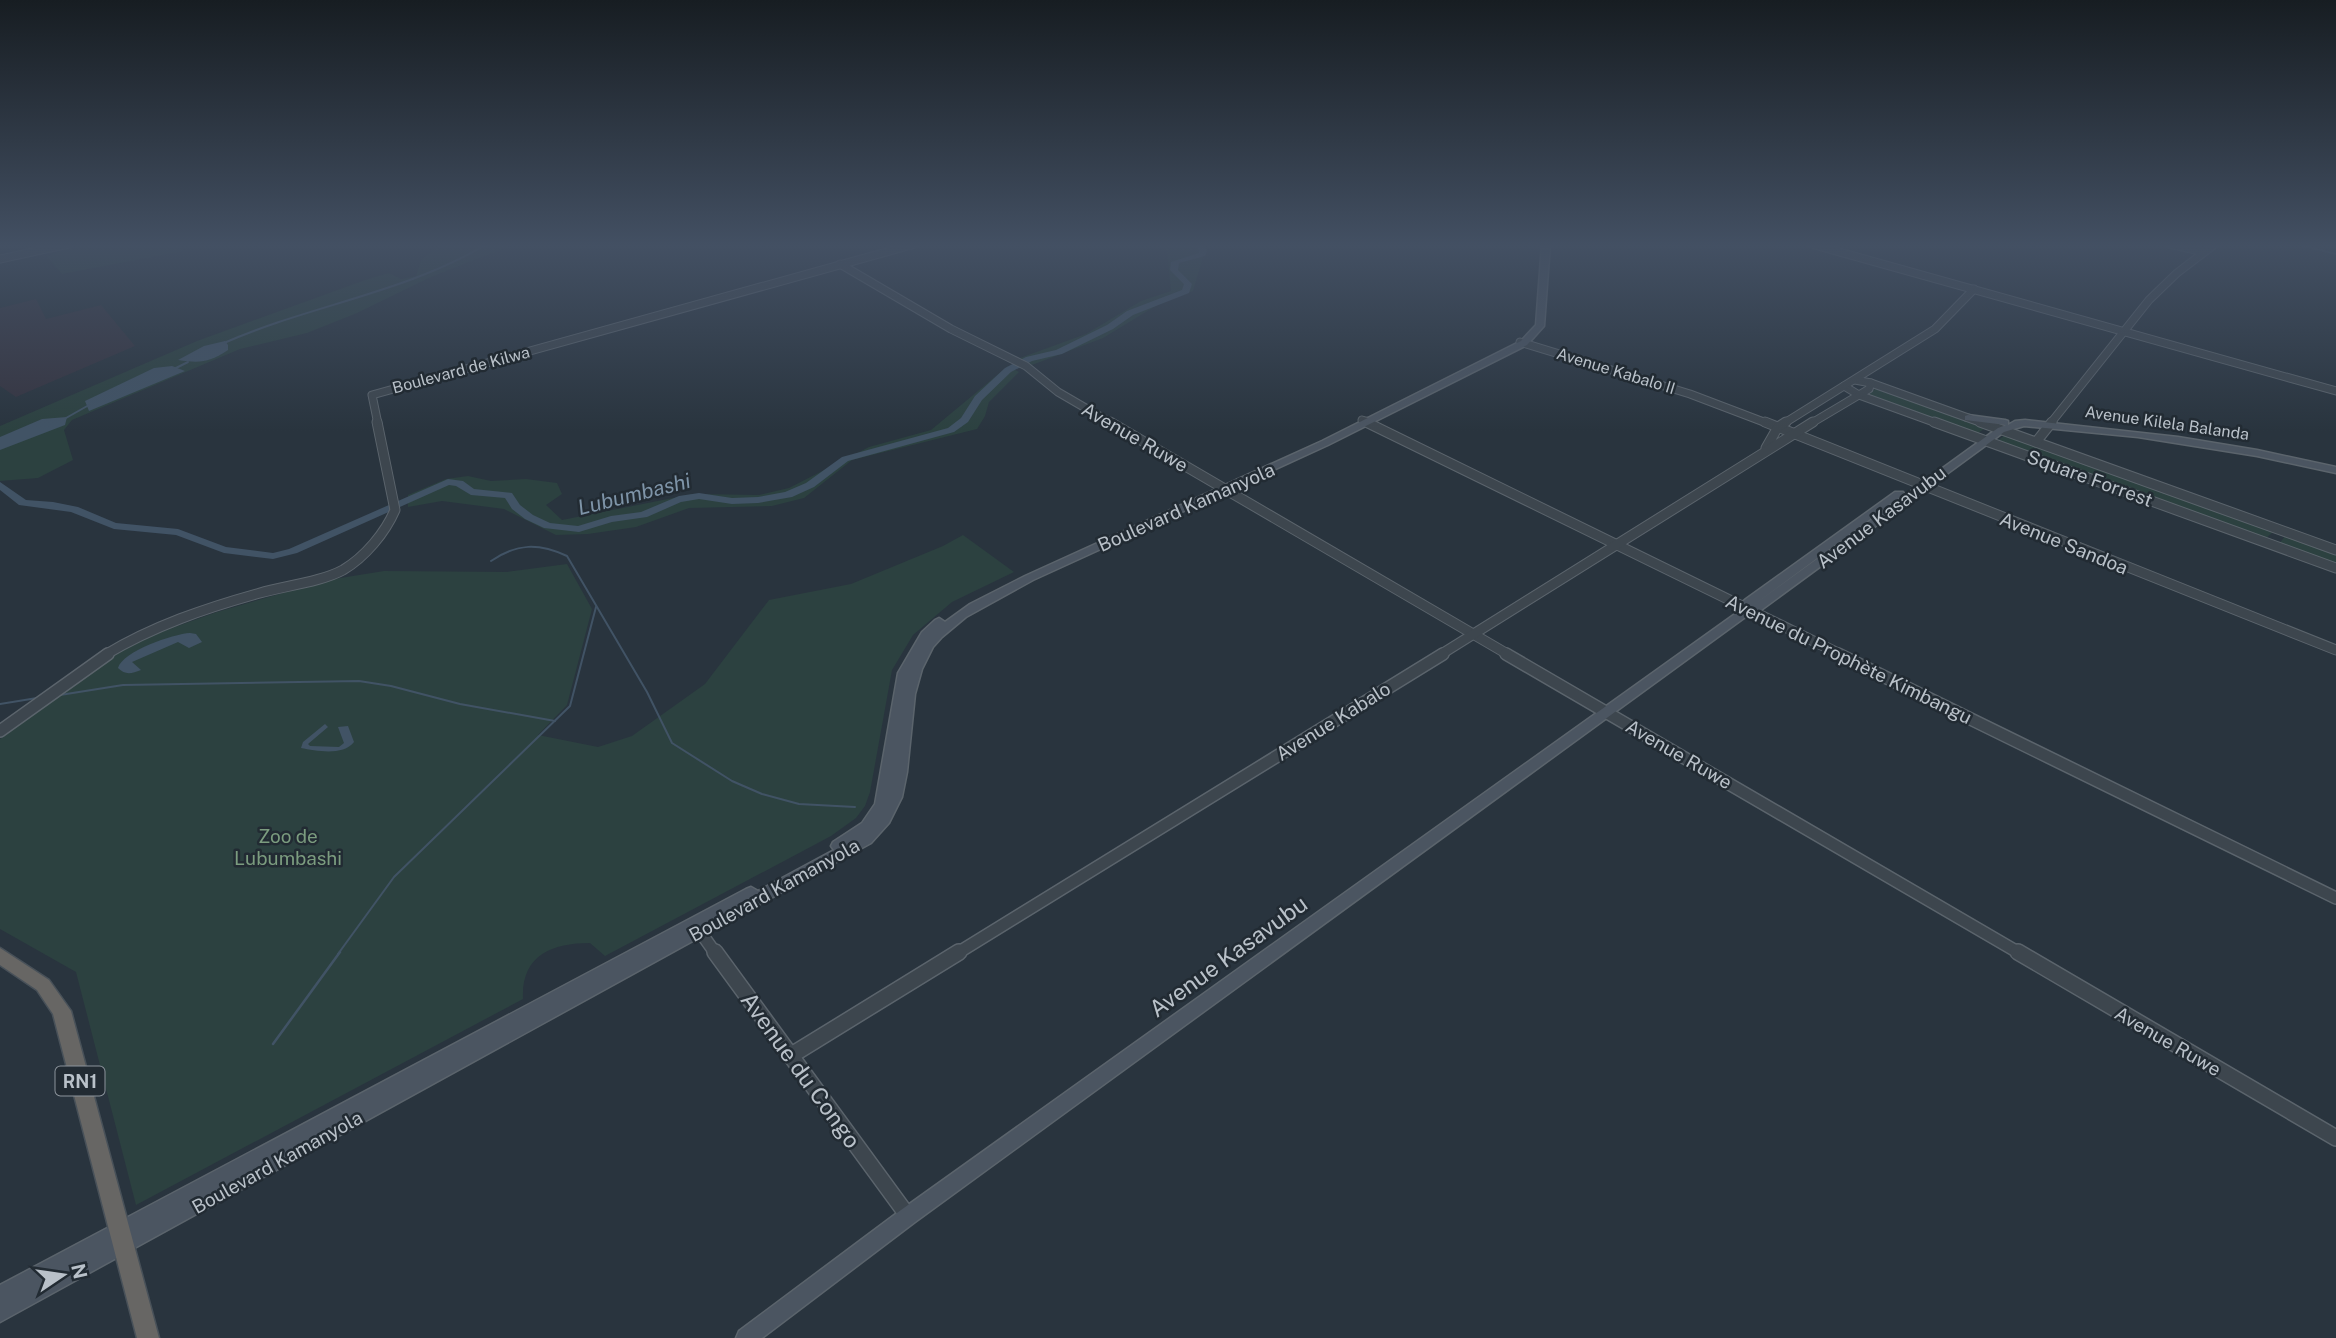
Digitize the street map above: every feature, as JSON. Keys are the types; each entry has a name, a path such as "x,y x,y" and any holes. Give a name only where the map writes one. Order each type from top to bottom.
{"highway":[{"name":"RN1","path":"0,955 43,985 62,1011 148,1338"}],"main road":[{"path":"1522,342 1541,326 1541,306"},
{"name":"Boulevard Kamanyola","path":"0,1312 123,1238 697,927 858,844 882,825 896,798 909,696 915,672 928,646 951,623 985,600 1389,410 1522,342"},
{"path":"1969,418 2000,427"},
{"name":"Avenue Kilela Balanda","path":"2025,423 2184,440 2267,454 2336,470"},
{"name":"Avenue Kasavubu","path":"746,1338 908,1216 2000,427 2025,423"},
{"name":"Boulevard Kamanyola","path":"0,1296 123,1238"}],"street":[{"name":"Boulevard de Kilwa","path":"0,731 104,655 153,630 196,614 341,571 359,557 390,520 393,507 372,395 688,306"},
{"name":"Avenue Ruwe","path":"912,306 951,329 1021,363 1058,392 2336,1138"},
{"name":"Avenue Kabalo","path":"790,1056 1618,545 1764,451 1869,389 1868,380 1935,329 1957,306"},
{"path":"2036,306 2336,391"},
{"path":"2036,442 2123,331 2146,306"},
{"name":"Avenue Kabalo II","path":"1522,342 1663,385 1778,427"},
{"path":"1764,451 1778,427 1855,380 1868,380 1969,418"},
{"name":"Square Forrest","path":"1844,386 1859,395 2336,568"},
{"name":"Avenue du Prophète Kimbangu","path":"1365,421 1618,545 1745,612 2336,898"},
{"name":"Avenue Sandoa","path":"1778,427 2336,650"},
{"name":"Square Forrest","path":"2000,427 2336,550"},
{"name":"Avenue du Congo","path":"697,927 908,1216"}],"shaded area":[{"path":"40,306 46,319 102,306 135,346 16,397 0,386 0,308"},
{"path":"225,341 228,350 209,360 178,360 204,346"},
{"path":"172,366 185,371 89,411 85,401 154,368"},
{"path":"67,417 65,425 0,450 0,437 42,419"},
{"path":"196,634 202,642 189,648 178,642 132,662 141,670 126,673 118,668 138,650 172,636"},
{"path":"325,724 328,727 308,744 310,746 339,747 344,743 338,727 348,726 354,742 337,751 301,748 303,742"}],"green space":[{"path":"292,306 370,306 307,333 240,349 72,420 64,430 73,460 38,478 0,481 0,426 197,341"},
{"path":"1132,306 1155,306 1103,338 1032,365 1020,358 1086,334"},
{"path":"1008,366 1019,372 989,402 977,429 852,460 804,498 772,506 689,508 636,527 588,534 556,535 504,509 442,501 408,507 408,495 446,479 468,476 491,481 526,479 557,483 562,494 546,505 562,520 693,494 759,495 789,488 869,447 931,430"},
{"path":"1877,388 1982,424 1985,428 1977,434 1871,398 1868,394"},
{"path":"2005,435 2273,532 2265,539 1997,441"},
{"name":"Zoo de Lubumbashi","path":"963,535 1014,572 952,602 913,635 892,670 870,792 865,806 856,818 831,836 605,956 590,943 551,949 533,962 527,972 523,999 136,1205 76,972 0,929 0,739 123,649 217,612 328,580 384,571 507,572 567,564 592,609 567,705 538,735 598,747 632,736 705,684 769,600 851,584"},
{"path":"2285,536 2336,552 2336,567 2279,544"}],"waterway":[{"path":"224,343 327,306"},
{"name":"Lubumbashi","path":"0,485 23,503 74,509 114,526 178,532 224,550 273,556 293,551 448,482 459,483 471,492 508,495 516,507 529,517 548,526 579,529 611,519 643,515 679,499 699,496 732,501 788,495 810,485 845,459 951,430 965,420 978,398 1008,370 1029,359 1059,352 1147,306"},
{"path":"174,369 188,362"},
{"path":"66,418 89,405"},
{"path":"491,561 510,551 528,547 547,549 567,556 647,692 672,743 732,781 762,794 799,804 855,807"},
{"path":"555,721 570,706 596,607"},
{"path":"60,695 123,685 359,681 391,686 460,704 555,721"},
{"path":"0,704 37,698"},
{"path":"338,954 394,877 555,721"},
{"path":"273,1044 340,952"}]}
